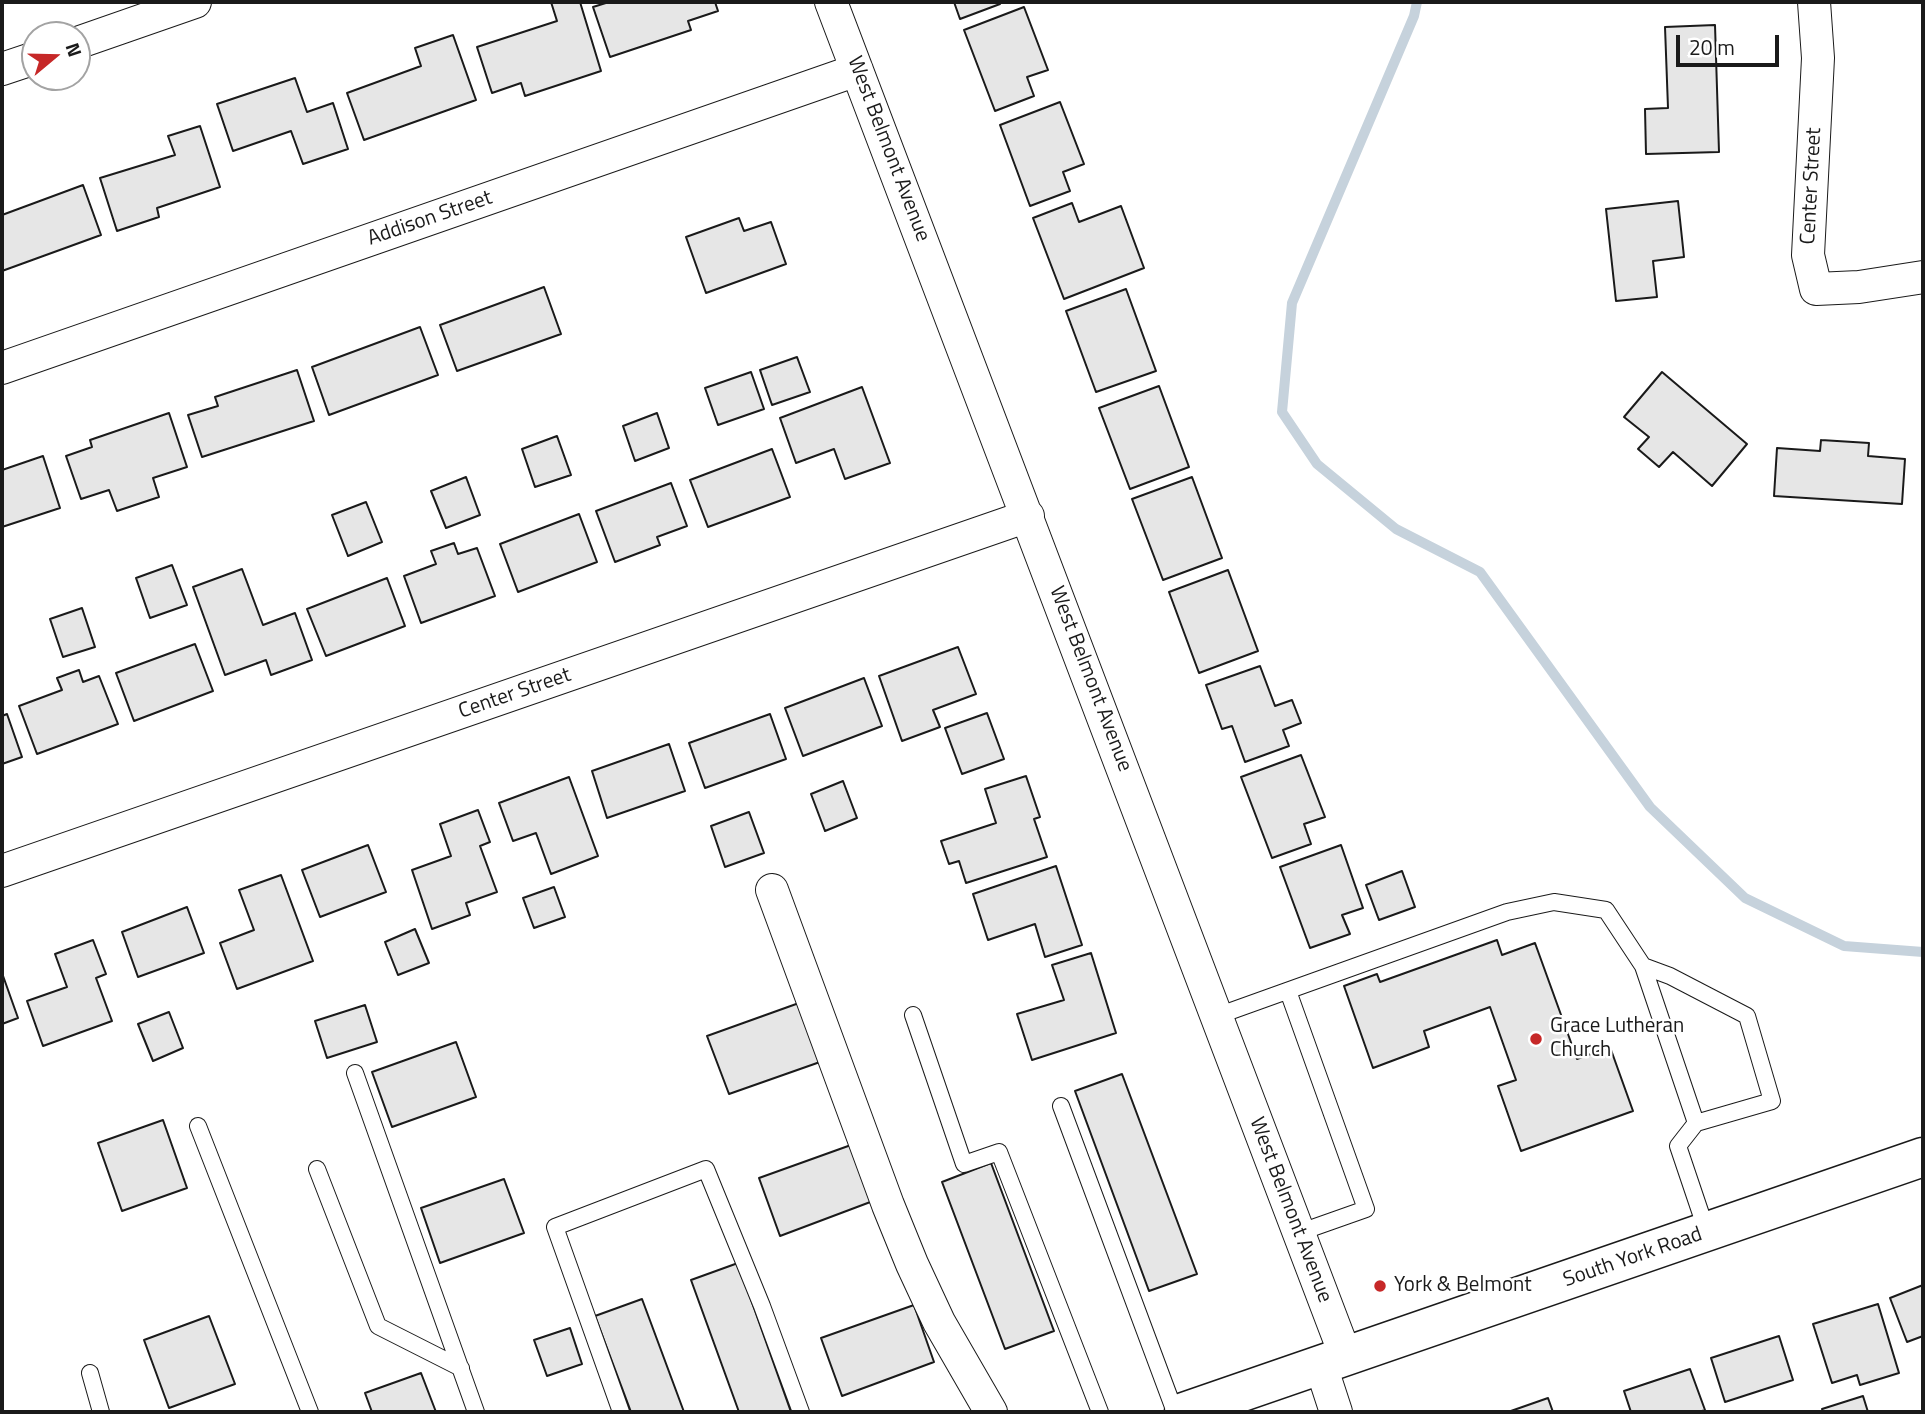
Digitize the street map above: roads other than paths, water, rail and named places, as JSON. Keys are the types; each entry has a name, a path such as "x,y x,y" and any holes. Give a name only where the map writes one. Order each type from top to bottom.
{"main road":[{"name":"South York Road","path":"1184,1412 1923,1157"}],"street":[{"path":"91,38 195,2"},
{"name":"West Belmont Avenue","path":"831,2 1298,1233 1333,1362 1336,1412"},
{"name":"Center Street","path":"1814,2 1818,58 1808,256 1816,289 1859,287 1923,277"},
{"path":"2,69 21,63"},
{"name":"Addison Street","path":"2,368 857,69"},
{"name":"Center Street","path":"2,871 1028,516"},
{"path":"772,890 912,1264 939,1322 991,1412"}],"lane":[{"path":"1217,1016 1507,912 1554,902 1606,910 1643,966 1696,1124"},
{"path":"1643,966 1670,976 1747,1016 1772,1101 1696,1124 1678,1146 1707,1232"},
{"path":"1288,991 1366,1209 1298,1233"},
{"path":"912,1015 964,1164 999,1152 1100,1412"},
{"path":"355,1073 476,1412"},
{"path":"1061,1106 1175,1412"},
{"path":"198,1126 310,1412"},
{"path":"317,1169 378,1326 461,1368"},
{"path":"621,1412 555,1227 706,1169 762,1306 801,1412"},
{"path":"90,1373 102,1412"}],"waterway":[{"path":"1417,2 1414,16 1292,303 1282,412 1317,464 1396,529 1480,572 1650,807 1745,898 1844,946 1923,952"}],"place":[{"name":"Grace Lutheran Church","path":"1536,1039"},
{"name":"York & Belmont","path":"1380,1286"}]}
